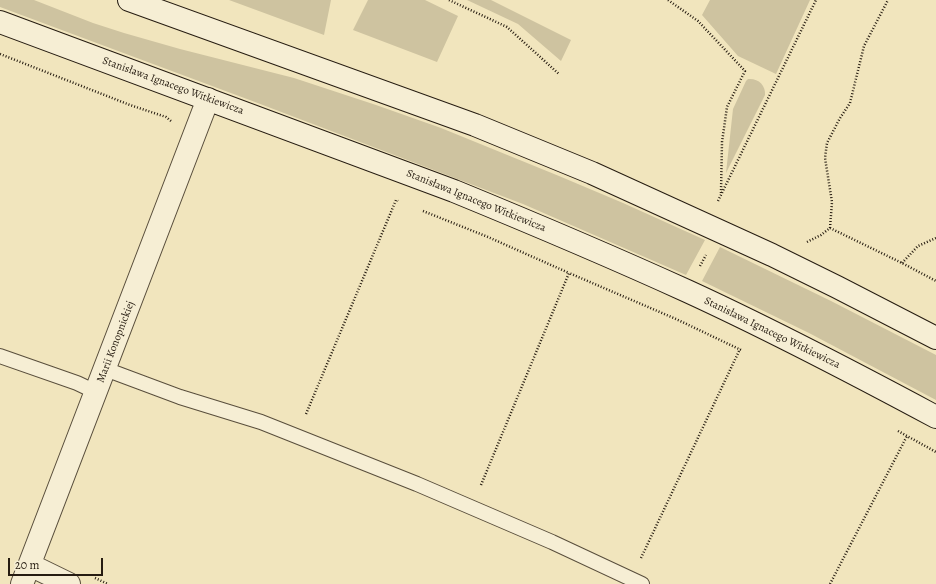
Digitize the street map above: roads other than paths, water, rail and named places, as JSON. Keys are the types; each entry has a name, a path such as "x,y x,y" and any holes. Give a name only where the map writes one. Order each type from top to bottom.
{"street":[{"path":"129,0 475,126 592,173 780,259 936,338"},
{"name":"Stanisława Ignacego Witkiewicza","path":"0,22 454,191 688,292 805,348 936,417"},
{"name":"Marii Konopnickiej","path":"26,575 208,99"},
{"path":"26,575 69,584"}],"lane":[{"path":"0,356 77,383 96,392"},
{"path":"105,368 180,397 261,422 417,484 552,542 637,582"}]}
